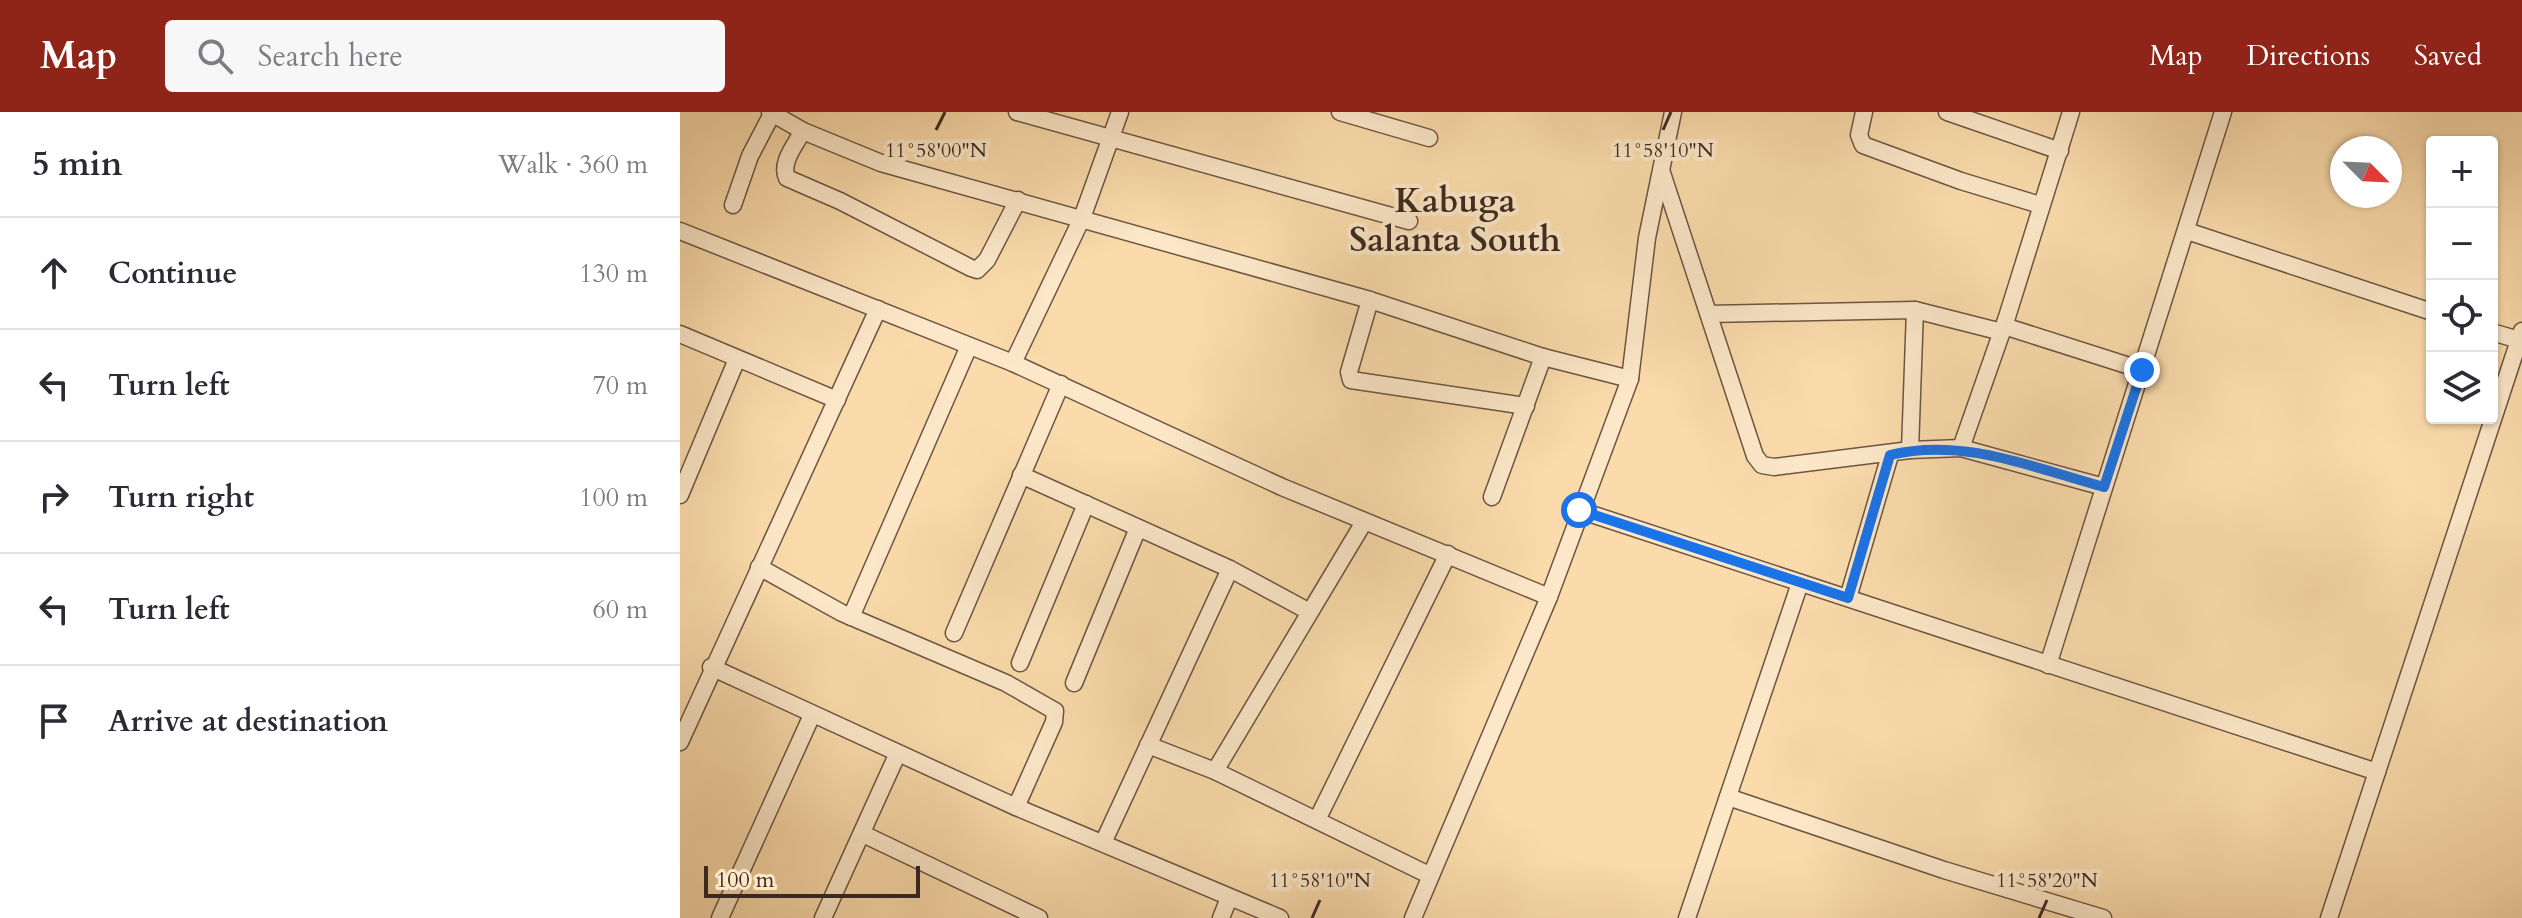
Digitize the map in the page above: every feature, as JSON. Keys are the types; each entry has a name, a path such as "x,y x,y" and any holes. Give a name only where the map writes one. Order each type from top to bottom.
{"street":[{"path":"733,205 750,156 771,112 803,131 881,163 1370,300 1543,357 1630,379"},
{"path":"1017,112 1409,221"},
{"path":"1013,363 1082,218 1120,112"},
{"path":"1340,112 1429,138"},
{"path":"1413,918 1549,597 1630,379 1647,238 1673,112"},
{"path":"1864,112 1859,135 1863,145 2040,205"},
{"path":"1947,112 2060,151"},
{"path":"1961,448 2003,329 2071,112"},
{"path":"2048,665 2223,112"},
{"path":"803,131 786,162 783,171 787,178 977,270 987,260 1018,200"},
{"path":"1661,170 1755,456 1762,465 1774,467 1890,455 1910,450 1961,448 2104,487"},
{"path":"680,231 1013,363 1364,522 1549,597"},
{"path":"2187,231 2426,310"},
{"path":"1370,300 1349,372 1351,380 1526,406"},
{"path":"680,742 711,667 878,309"},
{"path":"1709,314 1915,310 2003,329 2142,370"},
{"path":"1910,450 1915,310"},
{"path":"2329,918 2520,336 2498,333"},
{"path":"680,334 837,400"},
{"path":"851,617 969,346"},
{"path":"1492,497 1543,357"},
{"path":"680,495 737,359"},
{"path":"954,633 1061,384"},
{"path":"1848,598 1890,455"},
{"path":"1021,475 1230,569 1308,611"},
{"path":"1020,663 1086,504"},
{"path":"1579,510 2377,772"},
{"path":"1215,771 1364,522"},
{"path":"1074,683 1138,528"},
{"path":"1317,820 1448,554"},
{"path":"759,567 851,617 1006,683 1055,711 1054,722 1016,807"},
{"path":"1103,843 1230,569"},
{"path":"1687,918 1800,583"},
{"path":"711,667 897,755 1280,918"},
{"path":"720,918 812,715"},
{"path":"1148,745 1215,771 1429,875"},
{"path":"823,918 897,755"},
{"path":"1728,797 1944,870 2103,918"},
{"path":"863,834 1011,912 1039,918"},
{"path":"1221,918 1229,898"}],"district":[{"name":"Kabuga Salanta South","path":"1455,220"}],"route":[{"path":"1579,510 1848,598 1890,455 1910,450 1961,448 2104,487 2142,370"}]}
